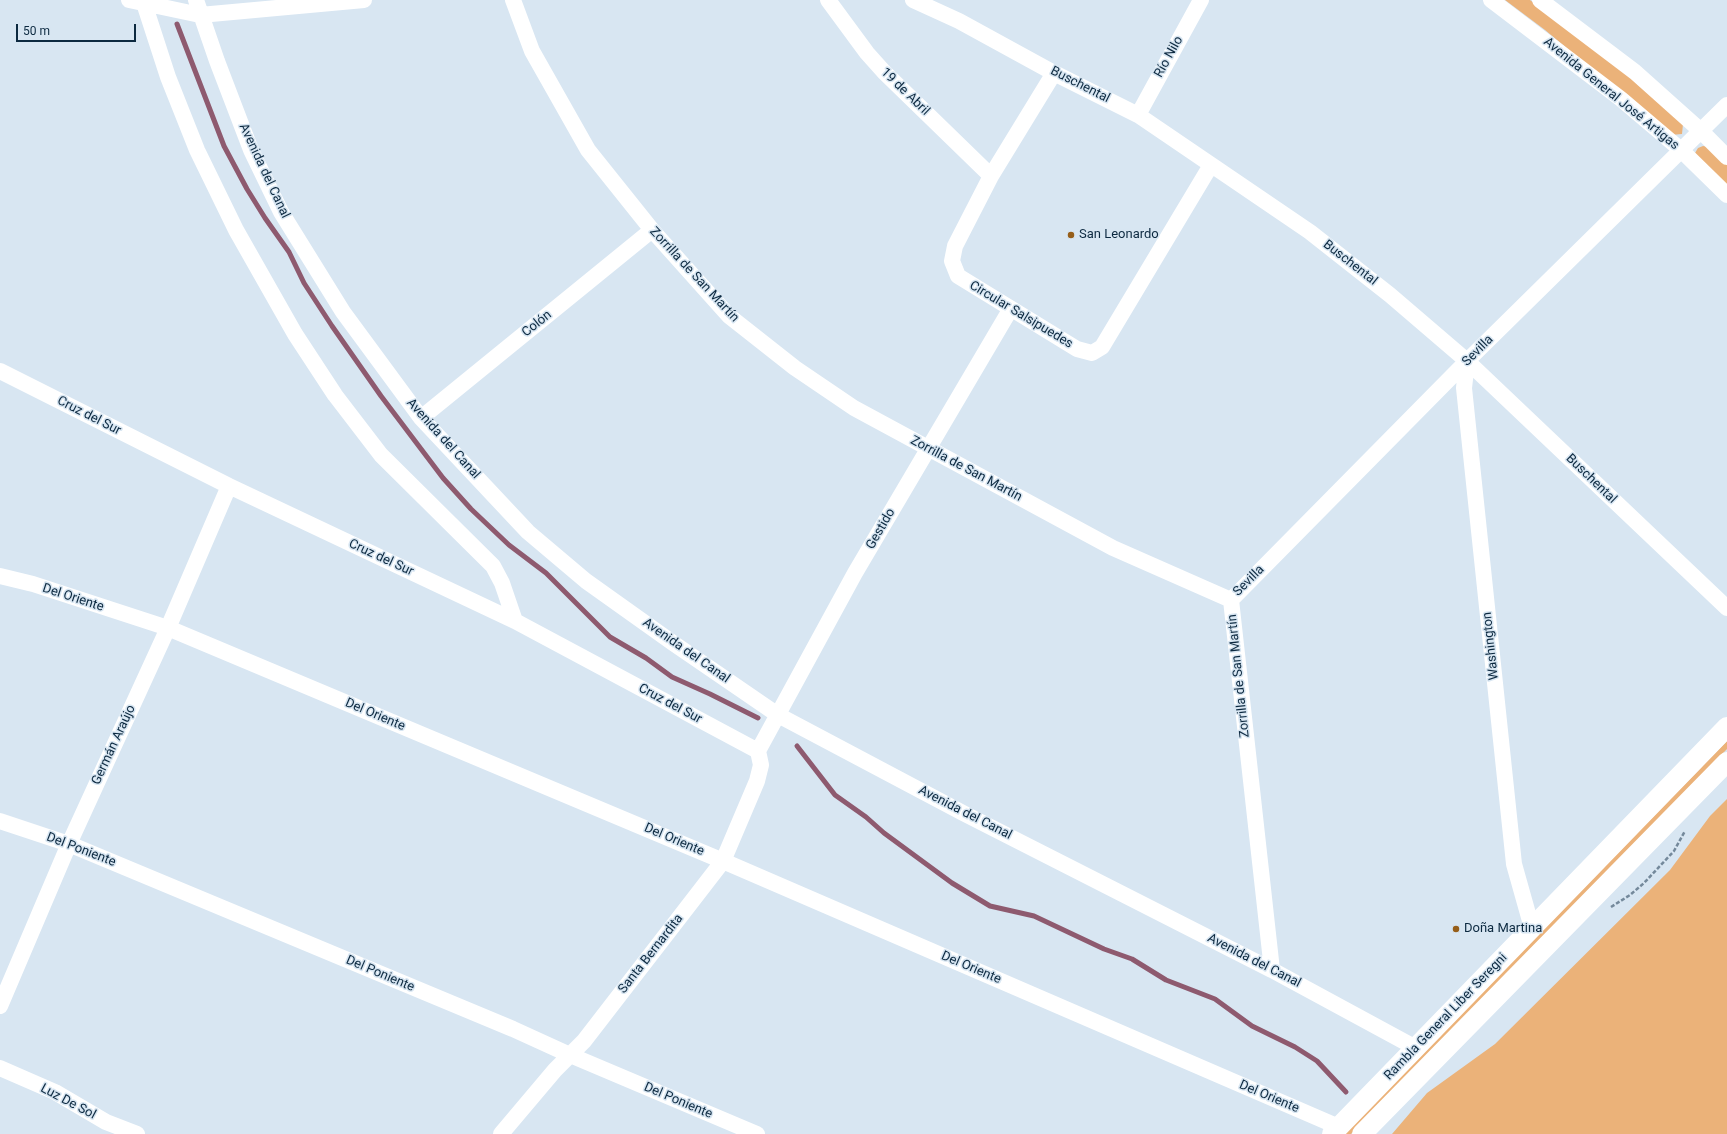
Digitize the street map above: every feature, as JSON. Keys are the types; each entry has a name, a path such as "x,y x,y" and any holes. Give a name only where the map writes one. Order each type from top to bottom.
{"main road":[{"name":"Rambla General Liber Seregni","path":"1335,1130 1727,727"},
{"name":"Rambla General Liber Seregni","path":"1362,1134 1727,762"}],"street":[{"path":"364,0 198,8 139,1 197,150 236,230 295,334 335,395 381,455 493,566 502,583 515,621"},
{"name":"Zorrilla de San Martín","path":"513,0 532,51 588,150 652,230 729,316 795,368 854,408 1113,548 1231,600 1272,970"},
{"name":"19 de Abril","path":"828,0 867,53 884,72 991,176"},
{"name":"Buschental","path":"913,0 959,22 1054,73 1138,114 1310,232 1390,295 1467,362 1727,608"},
{"name":"Río Nilo","path":"1138,114 1201,0"},
{"name":"Avenida General José Artigas","path":"1491,0 1621,99 1681,150 1727,195"},
{"path":"1540,0 1635,72 1701,131 1727,157"},
{"name":"Avenida del Canal","path":"198,8 251,150 281,212 343,312 421,418 534,537 586,581 667,639 778,715 963,813 1272,970 1416,1048"},
{"name":"Circular Salsipuedes","path":"1054,73 991,176 955,246 952,262 958,276 1010,310 1077,349 1092,353 1102,347 1211,165"},
{"name":"Sevilla","path":"1231,600 1467,362 1727,105"},
{"name":"Colón","path":"421,418 652,230"},
{"name":"Gestido","path":"758,751 855,572 1010,310"},
{"name":"Washington","path":"1467,362 1464,388 1513,856 1532,928"},
{"name":"Cruz del Sur","path":"0,371 229,486 515,621 758,751"},
{"name":"Germán Araújo","path":"0,1006 69,844 168,628 229,486"},
{"name":"Del Oriente","path":"0,576 33,584 168,628 723,861 1335,1130"},
{"name":"Santa Bernardita","path":"501,1134 554,1070 584,1041 723,861 757,781 761,765 758,751"},
{"name":"Del Poniente","path":"0,821 69,844 512,1029 757,1134"},
{"name":"Luz De Sol","path":"0,1068 55,1092 111,1128 137,1134"}],"shaded area":[{"path":"1505,0 1530,0 1554,18 1627,75 1683,124 1682,134 1671,135 1545,30"},
{"path":"1703,146 1709,147 1727,165 1727,188 1697,159 1695,153 1698,148"},
{"path":"1727,741 1727,749 1616,863 1351,1134 1344,1134"},
{"path":"1727,799 1727,1134 1392,1134 1427,1093 1495,1044 1670,870 1710,816"}],"waterway":[{"path":"177,24 224,146 247,189 289,252 304,283 332,326 381,396 443,478 471,509 509,545 546,573 610,637 646,658 672,677 758,718"},
{"path":"797,746 835,795 952,883 990,906 1034,916 1104,949 1132,959 1166,980 1215,999 1252,1026 1295,1047 1317,1061 1346,1092"}],"place":[{"name":"San Leonardo","path":"1071,235"},
{"name":"Doña Martina","path":"1456,929"}]}
